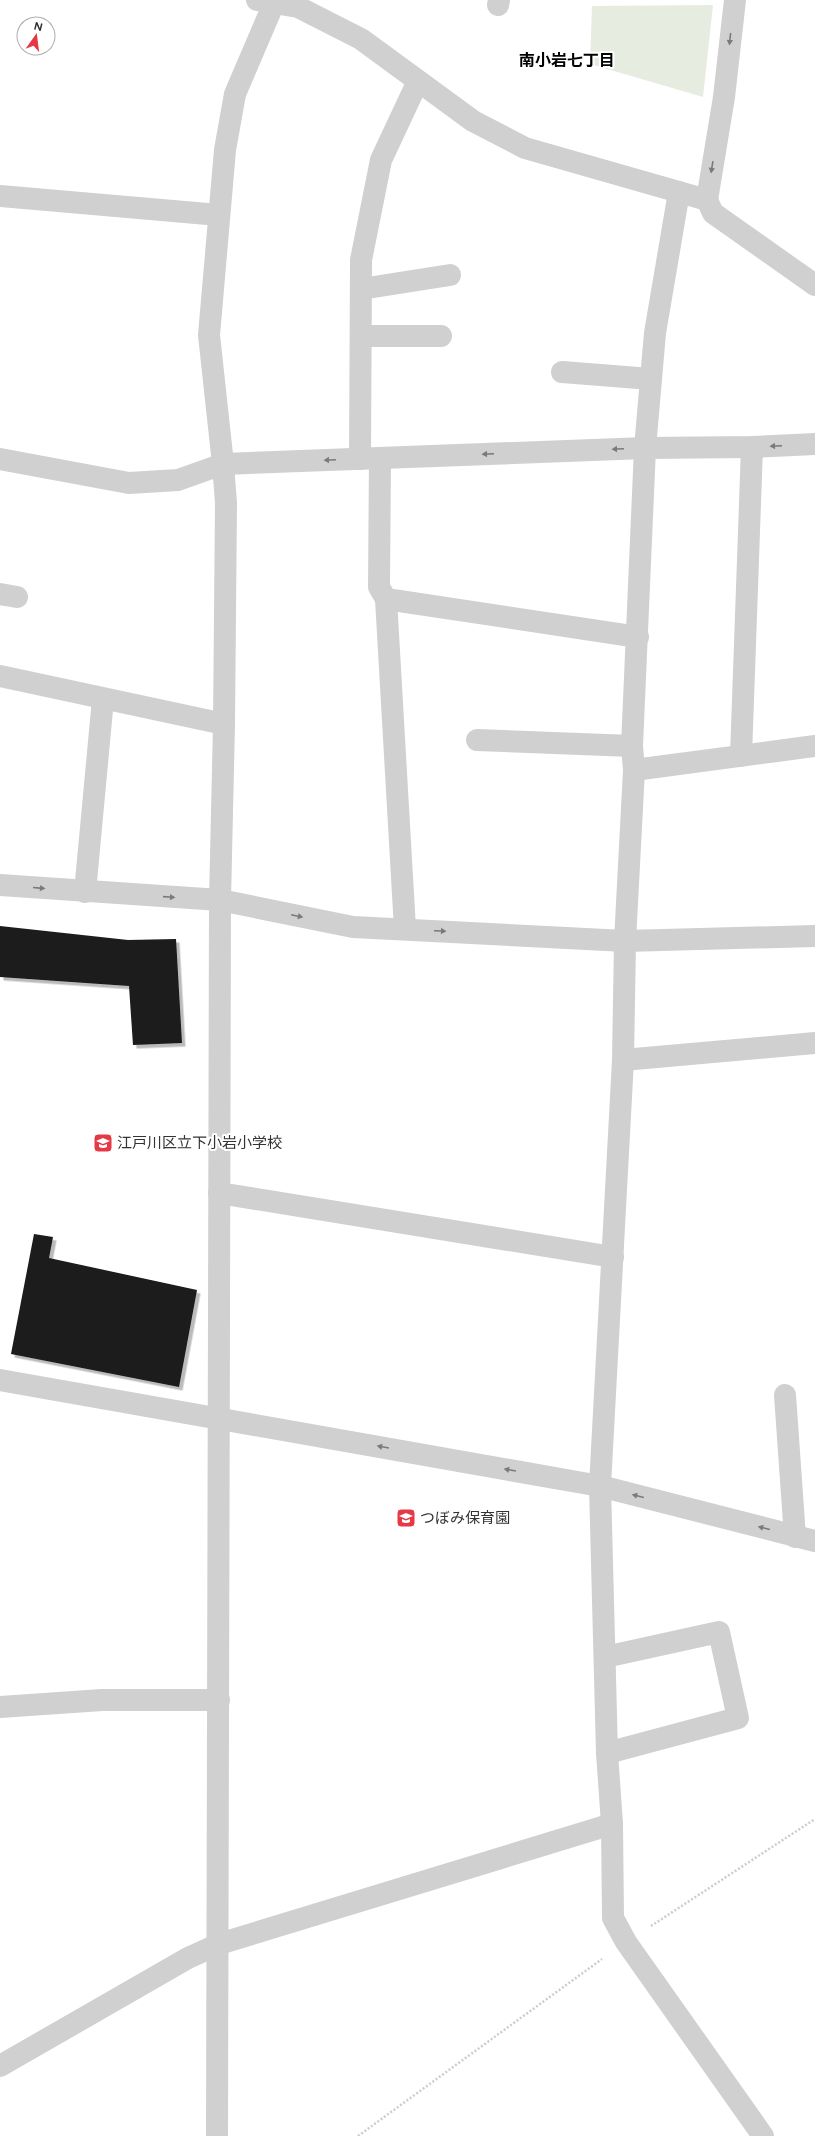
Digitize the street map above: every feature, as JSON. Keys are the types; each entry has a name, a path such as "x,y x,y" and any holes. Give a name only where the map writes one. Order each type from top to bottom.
{"street":[{"path":"735,0 724,96 707,200 713,213 815,285"},
{"path":"218,2136 220,900 224,724 226,503 209,334 225,150 234,94 266,2 298,4 361,38 473,121 524,148 707,200"},
{"path":"405,929 386,599 379,587 361,336 361,289 362,260 381,160 418,81"},
{"path":"679,192 655,332 645,448 638,637 632,746 634,770 625,941 623,1060 600,1486 607,1753 612,1824 613,1918 626,1942 763,2136"},
{"path":"0,196 219,215"},
{"path":"361,289 450,275"},
{"path":"361,336 441,336"},
{"path":"562,372 651,379"},
{"path":"0,459 129,483 178,480 223,464 645,448 752,447 815,444"},
{"path":"741,756 752,447"},
{"path":"386,599 638,637"},
{"path":"0,676 224,724"},
{"path":"85,892 103,699"},
{"path":"477,740 632,746"},
{"path":"634,770 815,746"},
{"path":"0,885 85,892 220,900 353,927 625,941 815,936"},
{"path":"623,1060 815,1043"},
{"path":"219,1194 613,1257"},
{"path":"0,1380 219,1417 600,1486 805,1539 785,1395"},
{"path":"604,1657 719,1632 738,1718 607,1753"},
{"path":"0,1707 102,1700 219,1700"},
{"path":"0,2066 188,1958 219,1944 612,1824"}],"path":[{"path":"358,2136 626,1942 815,1819"}],"shaded area":[{"path":"713,5 703,97 590,64 592,6"}],"building":[{"path":"0,926 128,940 176,939 182,1043 133,1045 129,986 0,977"},
{"path":"34,1234 53,1237 49,1258 197,1290 179,1387 11,1354"}],"place":[{"name":"江戸川区立下小岩小学校","path":"103,1143"},
{"name":"つぼみ保育園","path":"406,1518"}],"district":[{"name":"南小岩七丁目","path":"567,60"}]}
